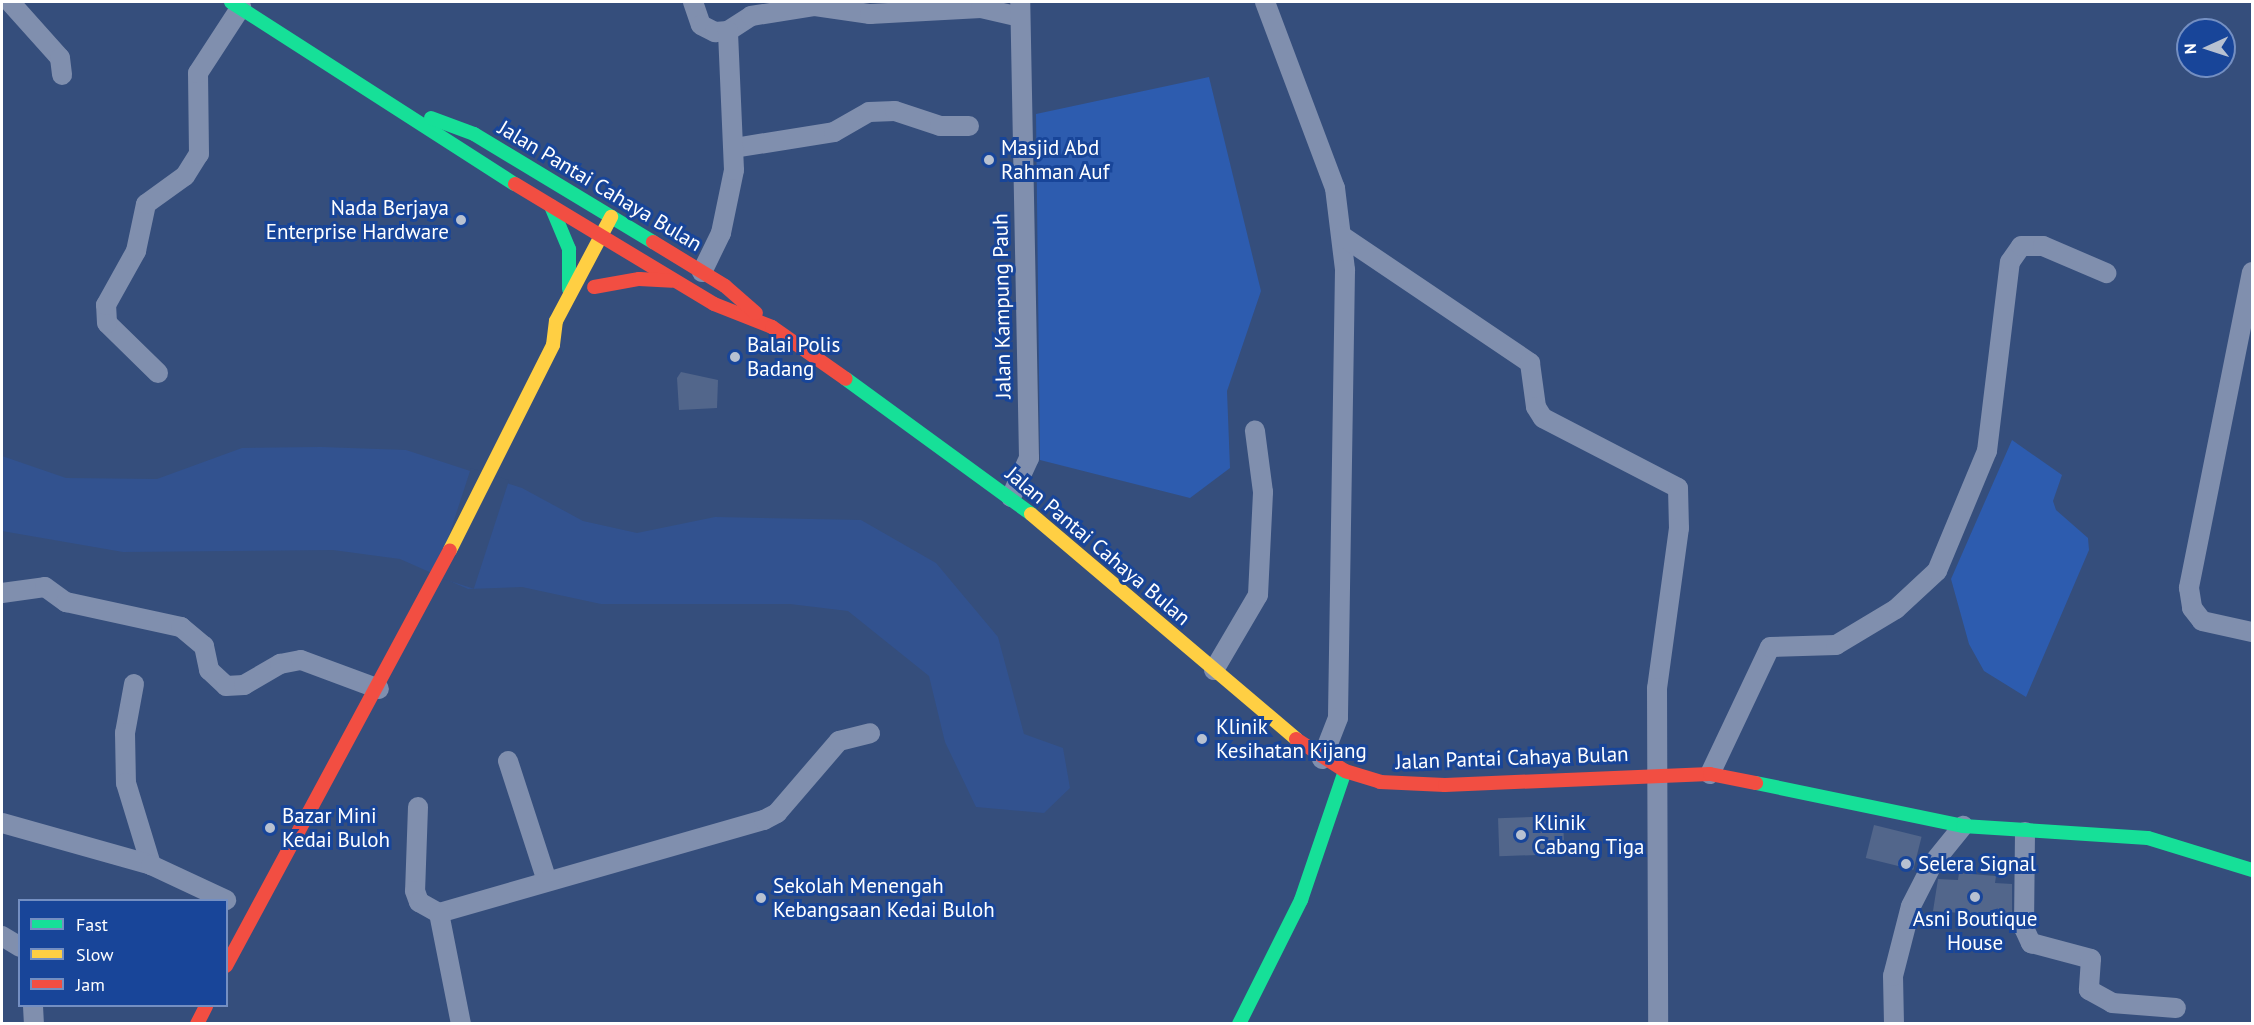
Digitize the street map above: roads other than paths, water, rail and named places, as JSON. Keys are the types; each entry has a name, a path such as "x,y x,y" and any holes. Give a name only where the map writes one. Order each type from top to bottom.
{"street":[{"path":"10,2 60,58 62,75"},
{"path":"693,2 701,25 728,31 751,16 816,6 870,14 1021,6"},
{"path":"1265,2 1335,188 1342,236 1338,718 1322,759"},
{"path":"158,373 107,323 106,305 136,251 146,204 185,176 199,154 198,74 236,4"},
{"name":"Jalan Pantai Cahaya Bulan","path":"236,4 600,236 610,255 772,327"},
{"name":"Jalan Kampung Pauh","path":"1011,497 1029,458 1021,6"},
{"path":"702,272 727,214 734,148 728,31"},
{"name":"Jalan Pantai Cahaya Bulan","path":"393,103 474,134 702,272 772,327 1011,497 1322,759 1345,771 1360,777 1445,785 1710,774 1963,826 2025,832 2148,838 2253,870"},
{"path":"734,148 834,132 869,112 895,111 940,126 969,126"},
{"path":"551,206 569,249 568,297"},
{"path":"228,962 400,651 553,345 556,321 611,217"},
{"path":"585,304 626,226"},
{"path":"1342,236 1530,363 1536,407 1543,418 1678,488 1679,528 1657,688 1655,775 1658,1023"},
{"path":"1710,774 1770,646 1836,645 1896,609 1937,571 1987,451 2010,262 2021,246 2043,246 2106,273"},
{"path":"2253,272 2189,588 2192,608 2202,621 2253,632"},
{"path":"594,287 639,279 682,286"},
{"path":"553,345 571,329"},
{"path":"1214,670 1258,595 1263,492 1255,431"},
{"path":"2,594 45,587 66,602 181,627 204,646 209,670 226,686 244,685 280,664 301,660 379,689"},
{"path":"134,684 124,748 126,783 151,865"},
{"path":"418,807 415,891 419,902 439,913 764,820 777,813 839,741 870,733"},
{"path":"508,761 547,881"},
{"path":"1239,1023 1301,900 1345,771"},
{"path":"1301,900 1326,869 1360,777"},
{"path":"2,823 151,865 222,899"},
{"path":"1894,1023 1893,976 1911,906 1933,863 1963,826"},
{"path":"2025,832 2024,928 2031,943 2091,959 2089,990 2112,1003 2176,1008"},
{"path":"228,902 252,916"},
{"path":"439,913 461,1023"},
{"path":"2,936 18,946"},
{"path":"33,1007 34,1023"},
{"path":"197,1023 205,1007"}],"place":[{"name":"Masjid Abd Rahman Auf","path":"989,160"},
{"name":"Nada Berjaya Enterprise Hardware","path":"461,220"},
{"name":"Balai Polis Badang","path":"735,357"},
{"name":"Klinik Kesihatan Kijang","path":"1202,739"},
{"name":"Bazar Mini Kedai Buloh","path":"270,828"},
{"name":"Klinik Cabang Tiga","path":"1521,835"},
{"name":"Selera Signal","path":"1906,864"},
{"name":"Asni Boutique House","path":"1975,897"},
{"name":"Sekolah Menengah Kebangsaan Kedai Buloh","path":"761,898"}]}
